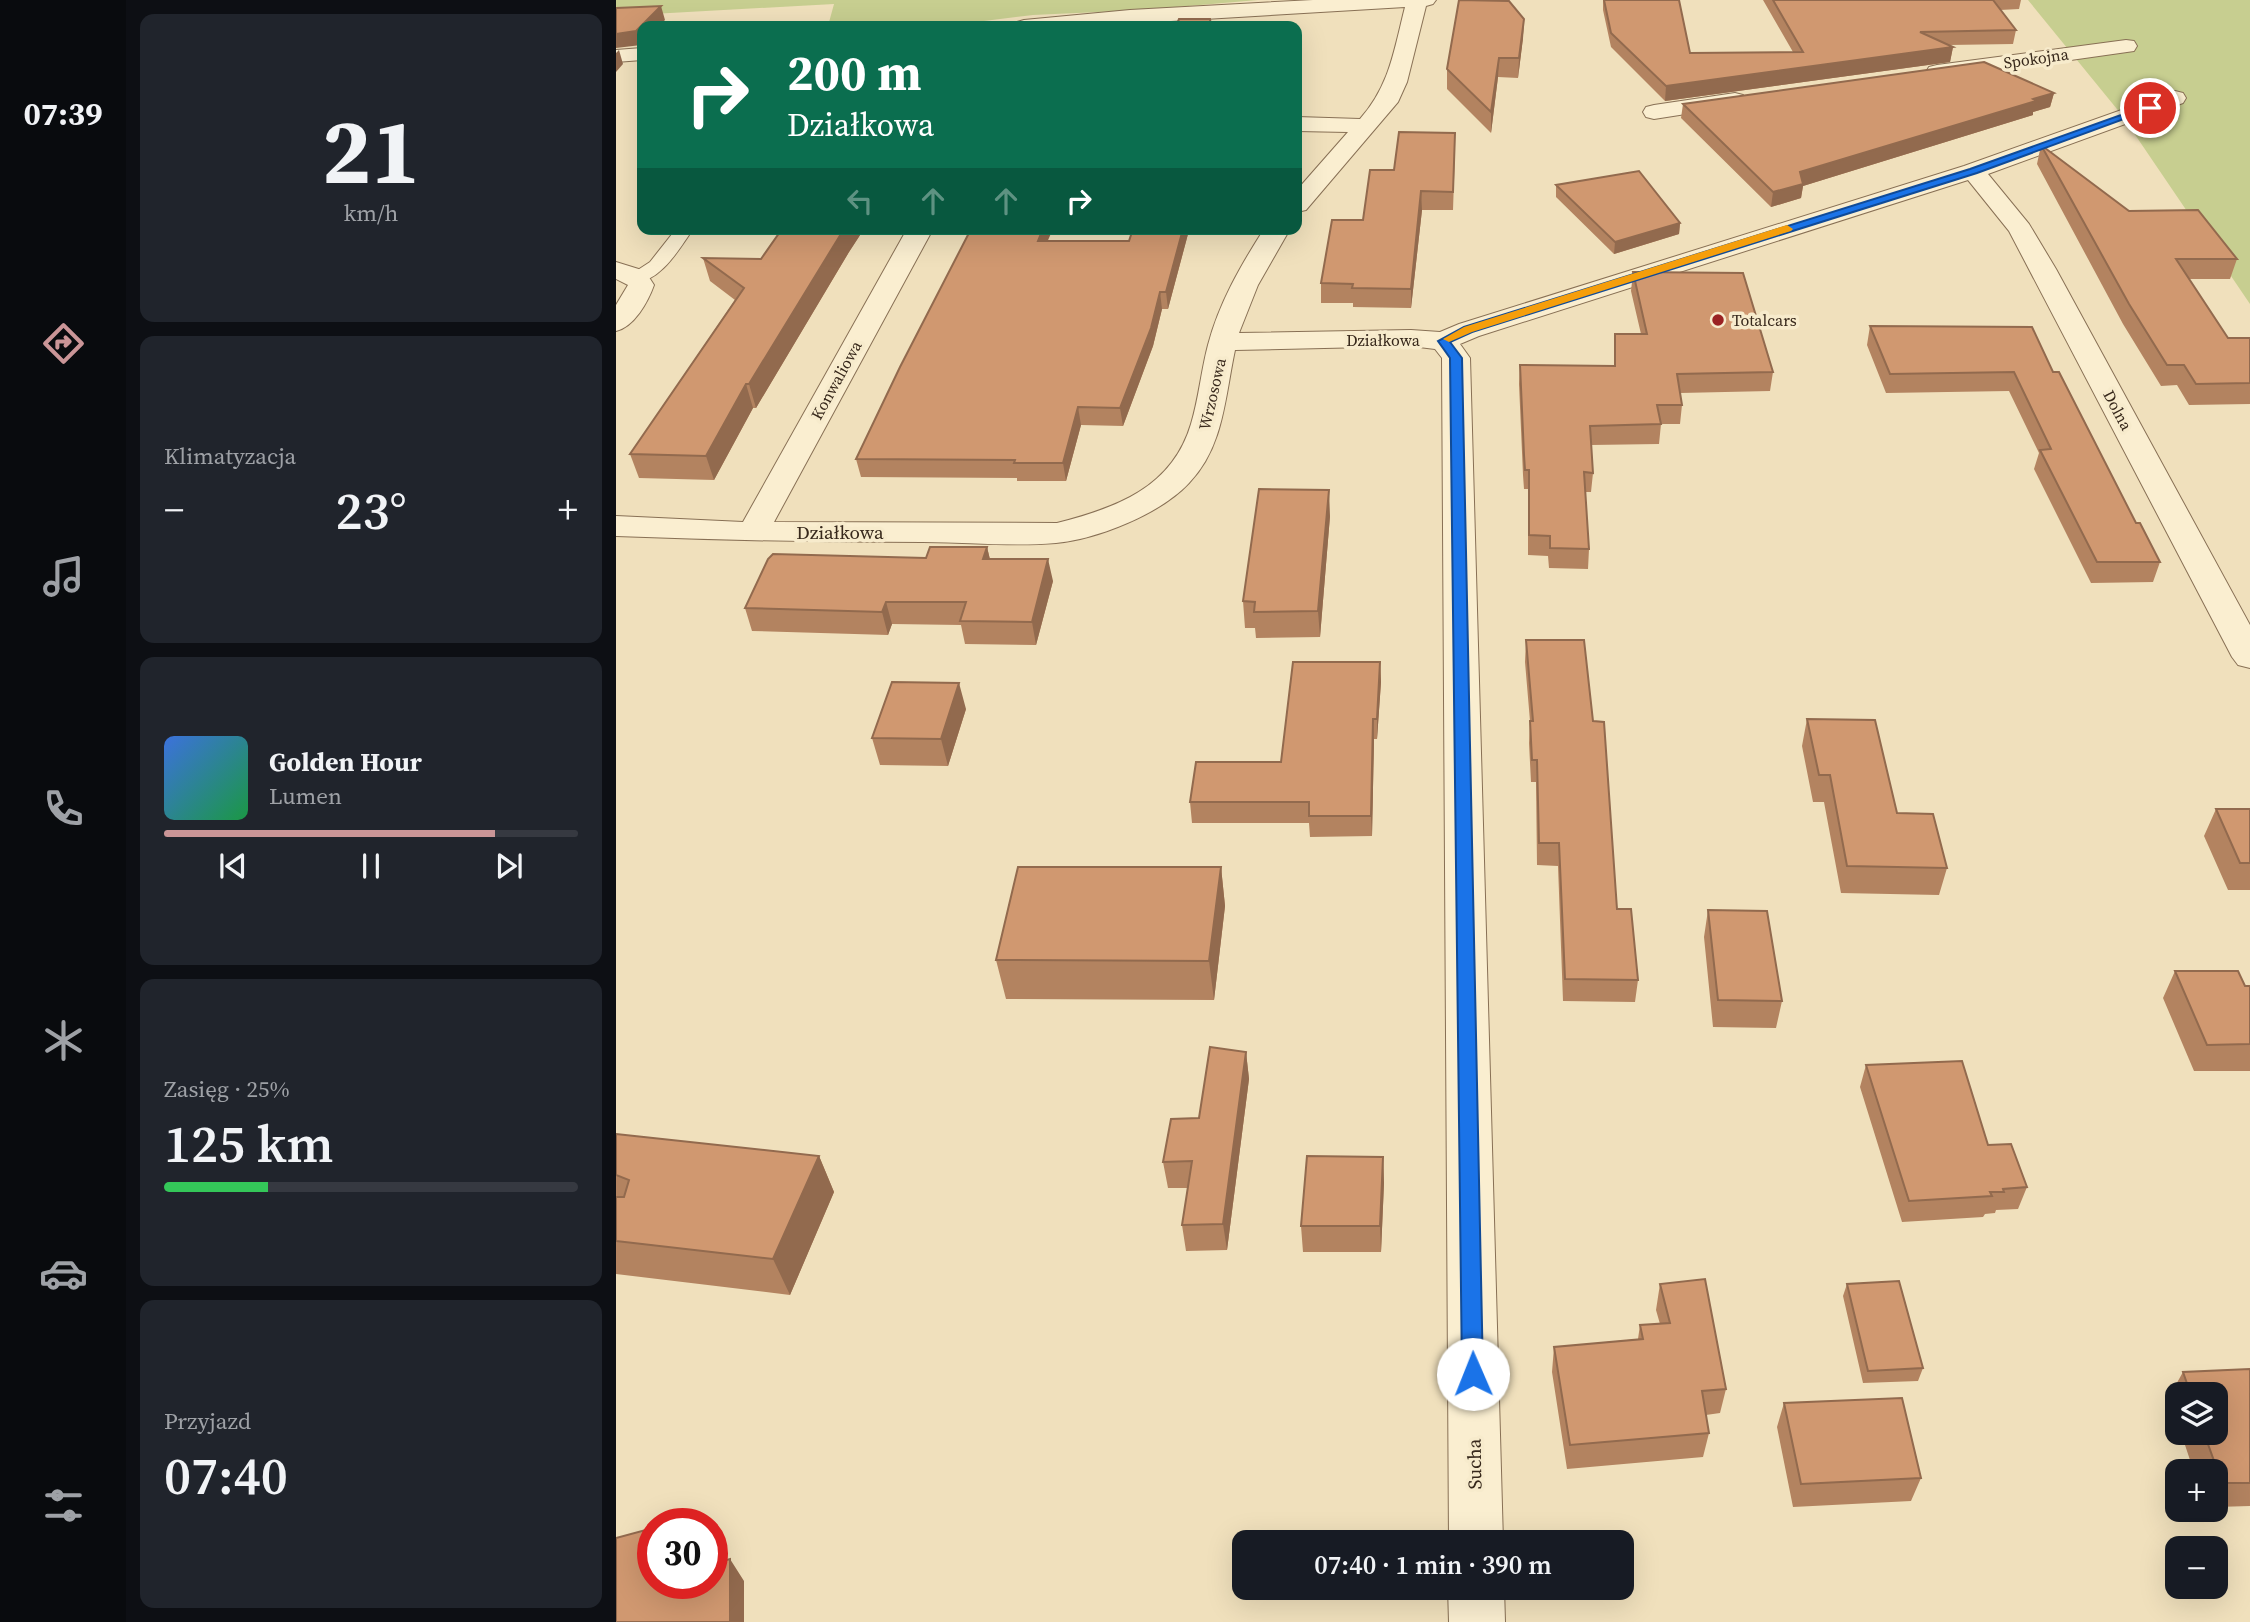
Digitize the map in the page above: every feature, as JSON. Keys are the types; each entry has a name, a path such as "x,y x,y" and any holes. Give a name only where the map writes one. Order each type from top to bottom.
{"street":[{"path":"1083,21 1130,16 1422,1 1387,102 1302,199"},
{"name":"Spokojna","path":"1910,76 2126,46"},
{"path":"616,56 637,54"},
{"path":"1654,112 1762,96"},
{"name":"Działkowa","path":"1223,342 1410,338 1444,341 1468,330 1973,171 2175,98"},
{"path":"1302,124 1367,126"},
{"name":"Dolna","path":"1973,171 2020,229 2043,269 2250,657"},
{"name":"Konwaliowa","path":"753,532 917,235"},
{"name":"Wrzosowa","path":"1105,521 1146,503 1177,480 1194,457 1204,432 1223,342 1241,294 1274,235"},
{"path":"616,323 637,296 641,285 626,273"},
{"name":"Sucha","path":"1444,341 1456,358 1476,1530"},
{"name":"Działkowa","path":"616,526 753,532 1057,533 1105,521"},
{"path":"1476,1600 1477,1622"}],"lane":[{"path":"626,273 656,266 680,235"}],"green space":[{"path":"616,0 1258,0 1142,10 1033,15 984,21 829,21 834,4 616,16"},
{"path":"2028,0 2250,0 2250,304 2121,114"}],"building":[{"path":"1459,0 1509,1 1524,19 1519,58 1499,58 1491,112 1447,69"},
{"path":"1604,0 1679,0 1690,53 1803,52 1773,0 1993,0 2016,30 1920,32 1953,47 1666,86 1611,33"},
{"path":"661,6 646,21 637,21 636,31 616,34 616,8"},
{"path":"1210,19 1210,21 1178,21"},
{"path":"1984,62 2054,93 2033,99 2036,101 1800,172 1803,184 1773,192 1683,104"},
{"path":"1399,132 1455,133 1453,192 1421,191 1411,289 1352,288 1353,284 1321,283 1332,220 1363,220 1370,170 1394,170"},
{"path":"2041,145 2129,211 2198,210 2237,259 2176,259 2228,338 2250,338 2250,383 2196,384 2184,365 2167,365 2129,304"},
{"path":"1639,171 1680,223 1615,242 1556,185"},
{"path":"778,235 840,235 749,384 746,384 706,456 630,454 744,288 703,258 761,259"},
{"path":"968,235 1040,235 1038,241 1129,241 1131,235 1181,235 1166,292 1160,292 1151,328 1120,408 1078,407 1063,463 856,459"},
{"path":"1633,272 1743,273 1773,372 1677,374 1682,405 1657,405 1661,424 1590,426 1593,473 1584,472 1589,549 1550,548 1550,536 1529,535 1529,470 1525,470 1520,365 1615,366 1615,334 1647,334"},
{"path":"1870,326 2032,327 2053,372 2059,372 2136,523 2140,523 2160,562 2097,562 2040,450 2051,449 2014,372 1890,374"},
{"path":"1259,489 1329,490 1318,611 1254,612 1255,602 1243,601"},
{"path":"930,547 987,547 983,559 1048,559 1032,622 960,621 966,602 886,602 882,612 745,608 768,559 773,554 926,558"},
{"path":"1526,640 1584,640 1593,721 1604,722 1617,909 1631,909 1638,980 1565,979 1559,843 1539,843 1537,760 1532,760 1530,721 1533,721"},
{"path":"1293,662 1380,662 1377,719 1373,719 1371,816 1309,816 1309,802 1190,802 1196,762 1281,762"},
{"path":"892,682 959,683 941,739 872,738"},
{"path":"1807,719 1875,720 1897,813 1933,814 1947,868 1847,866 1830,775 1819,775"},
{"path":"2216,809 2250,809 2250,863 2240,863"},
{"path":"1018,867 1221,867 1209,961 996,960"},
{"path":"1708,910 1767,911 1782,1001 1718,1000"},
{"path":"2175,971 2238,971 2245,986 2250,986 2250,1044 2207,1045"},
{"path":"1210,1047 1246,1052 1223,1224 1182,1225 1192,1161 1163,1162 1171,1119 1199,1118"},
{"path":"1962,1061 1988,1145 2011,1144 2027,1187 1990,1192 1992,1196 1909,1201 1866,1065"},
{"path":"616,1134 819,1156 773,1259 616,1241 616,1197 624,1197 629,1180 616,1175"},
{"path":"1307,1156 1383,1157 1380,1226 1301,1226"},
{"path":"1705,1279 1726,1389 1702,1391 1709,1433 1570,1445 1554,1347 1643,1339 1640,1325 1670,1323 1660,1284"},
{"path":"1899,1281 1923,1368 1868,1371 1847,1284"},
{"path":"2250,1369 2250,1483 2228,1483 2228,1459 2213,1459 2208,1445 2228,1445 2228,1382 2186,1382 2183,1372"},
{"path":"1902,1398 1921,1478 1801,1484 1784,1403"},
{"path":"637,1532 637,1599 728,1599 730,1559 730,1622 616,1622 616,1538"}],"slow traffic":[{"path":"1449,339 1468,330 1787,229"}],"place":[{"name":"Totalcars","path":"1718,320"}],"route":[{"path":"1473,1374 1456,358 1444,341 1468,330 1973,171 2150,108"}]}
